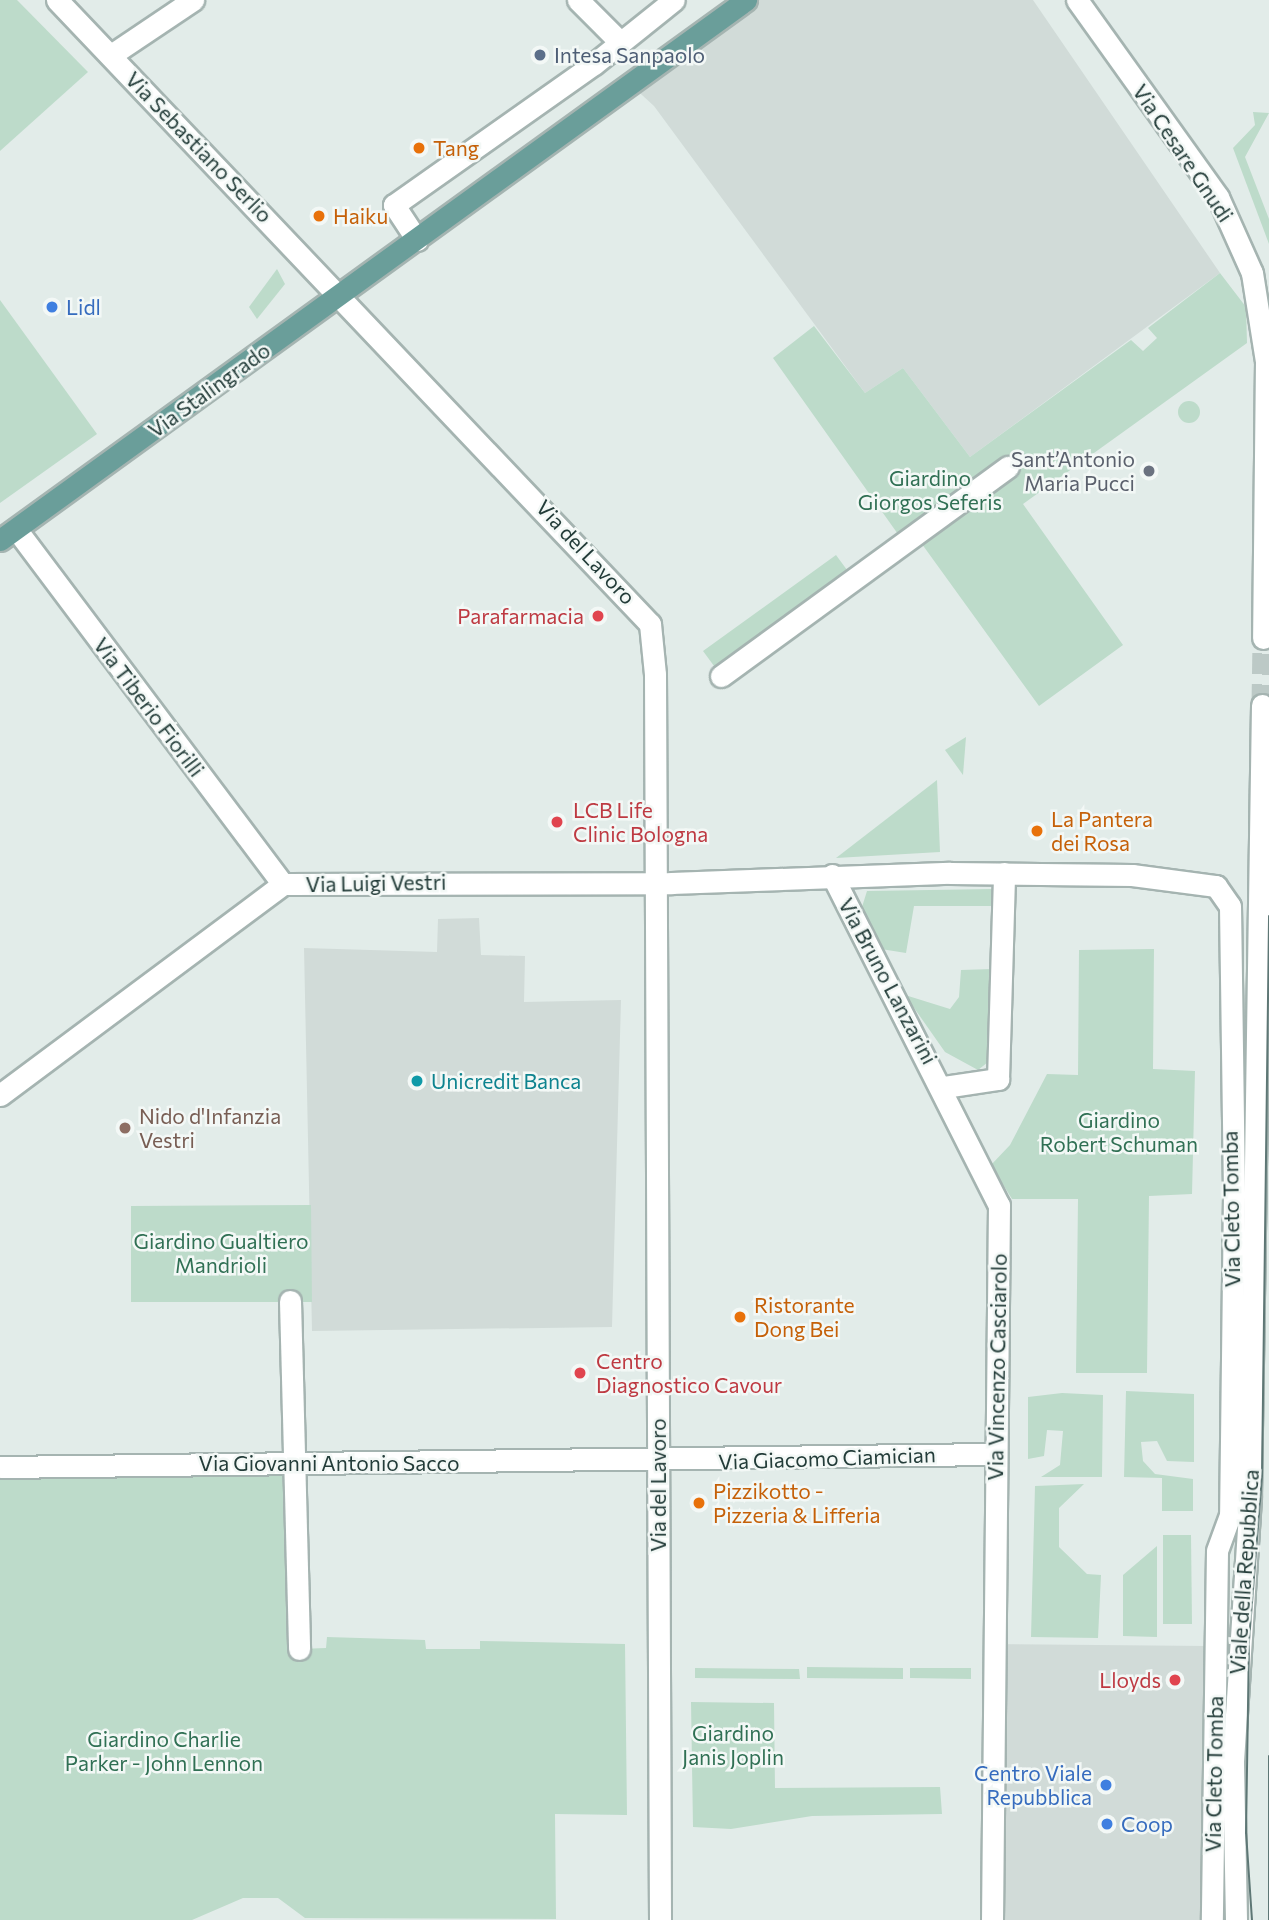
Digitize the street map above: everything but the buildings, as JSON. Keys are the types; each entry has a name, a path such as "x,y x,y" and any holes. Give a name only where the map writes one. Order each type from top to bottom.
{"main road":[{"name":"Via Stalingrado","path":"8,534 746,0"}],"street":[{"name":"Via Sebastiano Serlio","path":"57,0 341,295"},
{"path":"111,55 193,0"},
{"path":"578,0 618,40"},
{"path":"417,240 394,205 594,64 618,40 674,0"},
{"name":"Via Cesare Gnudi","path":"1077,0 1218,197 1252,273 1266,361 1263,638"},
{"name":"Via del Lavoro","path":"341,295 650,624 660,1920"},
{"path":"721,677 1009,467"},
{"name":"Via Tiberio Fiorilli","path":"8,534 283,884"},
{"name":"Viale della Repubblica","path":"1236,1920 1233,1761 1250,1496 1261,1140 1262,705 1269,719"},
{"path":"944,1087 998,1079 1004,873"},
{"name":"Via Cleto Tomba","path":"832,875 1004,873 1193,880 1225,893 1230,906 1230,1515 1217,1551 1212,1920"},
{"path":"653,882 832,875"},
{"name":"Via Bruno Lanzarini","path":"832,875 944,1087"},
{"name":"Via Luigi Vestri","path":"0,1095 283,884 653,882"},
{"name":"Via Vincenzo Casciarolo","path":"944,1087 999,1205 992,1920"},
{"path":"1229,1139 1261,1140"},
{"path":"290,1301 299,1650"},
{"name":"Via Giacomo Ciamician","path":"658,1463 996,1454"},
{"name":"Via Giovanni Antonio Sacco","path":"0,1467 293,1462 658,1463"}],"shaded area":[{"path":"746,0 1033,0 1220,273 970,457 903,368 865,393 654,106 630,84"},
{"path":"479,918 481,955 525,956 524,1002 621,1000 612,1327 312,1331 304,948 437,952 438,919"},
{"name":"Centro Viale Repubblica","path":"987,1644 1206,1646 1204,1920 988,1920"}],"green space":[{"path":"0,0 17,0 88,72 0,151"},
{"path":"1253,112 1269,113 1245,157 1269,219 1269,244 1233,148 1255,125"},
{"path":"277,269 285,284 257,319 249,307"},
{"name":"Giardino Giorgos Seferis","path":"1220,273 1246,307 1247,343 1023,504 1123,645 1039,706 919,540 728,685 703,651 836,555 850,574 900,537 773,358 814,326 865,393 903,368 970,457 1131,340 1143,351 1157,338 1148,328"},
{"path":"0,300 97,434 0,503"},
{"path":"1189,401 1199,408 1200,412 1193,422 1189,423 1179,416 1178,412 1185,402"},
{"path":"966,737 963,775 945,750"},
{"path":"937,780 940,852 836,858"},
{"path":"993,889 994,906 914,906 906,953 881,949 862,907 867,891"},
{"name":"Giardino Robert Schuman","path":"1154,949 1153,1069 1195,1071 1192,1194 1149,1196 1147,1373 1076,1373 1078,1199 1012,1199 991,1165 1010,1145 1047,1074 1078,1075 1079,950"},
{"path":"993,969 993,1058 978,1070 945,1052 905,995 950,1009 959,997 961,970"},
{"name":"Giardino Gualtiero Mandrioli","path":"311,1205 312,1302 131,1302 131,1206"},
{"path":"1126,1391 1194,1394 1194,1462 1167,1461 1157,1441 1141,1442 1143,1461 1155,1474 1193,1479 1193,1511 1162,1511 1162,1478 1124,1477"},
{"path":"1062,1393 1103,1395 1102,1477 1041,1477 1060,1465 1063,1431 1047,1430 1044,1456 1028,1459 1028,1397"},
{"name":"Giardino Charlie Parker - John Lennon","path":"286,1469 299,1649 326,1648 327,1637 425,1640 426,1649 480,1649 480,1641 625,1644 627,1815 555,1814 556,1919 305,1918 278,1898 243,1898 192,1920 0,1920 0,1476"},
{"path":"1084,1484 1059,1508 1059,1547 1087,1574 1101,1575 1098,1638 1031,1637 1035,1486"},
{"path":"1163,1535 1191,1535 1192,1624 1163,1624"},
{"path":"1157,1546 1157,1637 1123,1636 1123,1575"},
{"path":"807,1667 903,1668 903,1679 807,1678"},
{"path":"695,1668 799,1669 800,1679 695,1678"},
{"path":"910,1668 971,1668 971,1679 910,1678"},
{"name":"Giardino Janis Joplin","path":"691,1702 774,1703 775,1788 940,1787 942,1814 812,1816 731,1829 693,1827"}],"tunnel":[{"path":"1262,705 1263,638"}],"tram line":[{"path":"1252,1920 1246,1833 1249,1641 1262,1476 1269,916"},
{"path":"1269,1756 1269,1920"}],"place":[{"name":"Intesa Sanpaolo","path":"540,55"},
{"name":"Tang","path":"419,148"},
{"name":"Haiku","path":"319,216"},
{"name":"Lidl","path":"52,307"},
{"name":"Sant’Antonio Maria Pucci","path":"1149,471"},
{"name":"Parafarmacia","path":"598,616"},
{"name":"LCB Life Clinic Bologna","path":"557,822"},
{"name":"La Pantera dei Rosa","path":"1037,831"},
{"name":"Unicredit Banca","path":"417,1081"},
{"name":"Nido d'Infanzia Vestri","path":"125,1128"},
{"name":"Ristorante Dong Bei","path":"740,1317"},
{"name":"Centro Diagnostico Cavour","path":"580,1373"},
{"name":"Pizzikotto - Pizzeria & Lifferia","path":"699,1503"},
{"name":"Lloyds","path":"1175,1680"},
{"name":"Centro Viale Repubblica","path":"1106,1785"},
{"name":"Coop","path":"1107,1824"}]}
